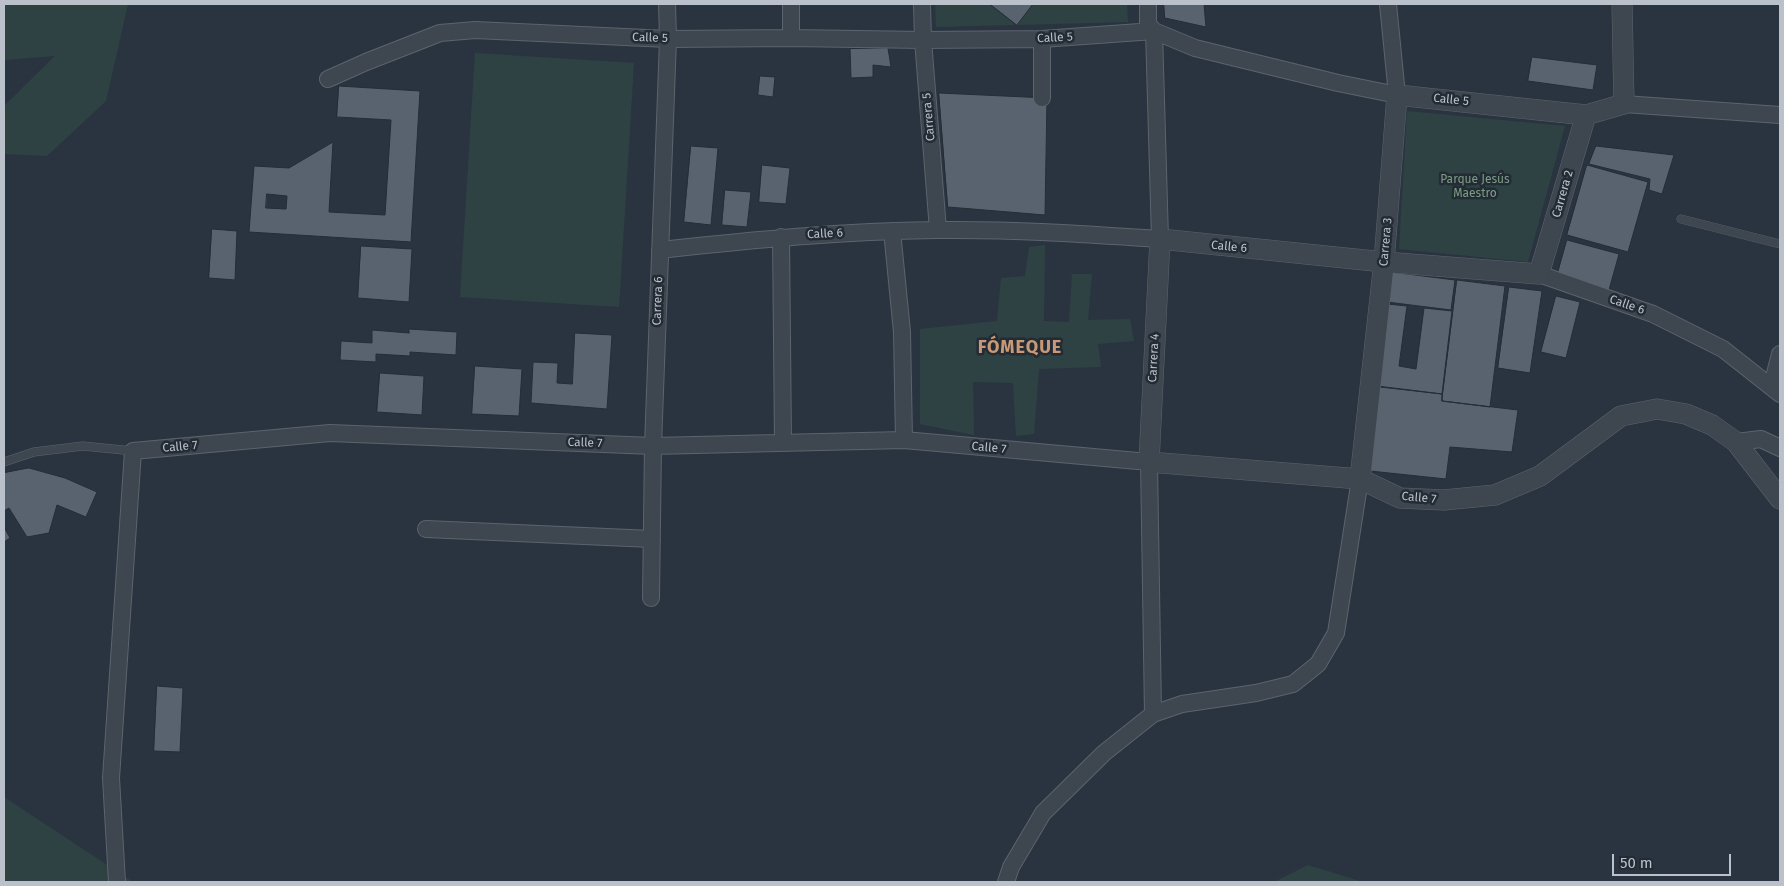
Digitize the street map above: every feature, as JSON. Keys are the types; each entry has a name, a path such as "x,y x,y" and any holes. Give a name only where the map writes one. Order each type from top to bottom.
{"street":[{"name":"Carrera 6","path":"651,598 653,446 668,39 667,4"},
{"path":"791,38 792,4"},
{"name":"Carrera 5","path":"922,4 922,40 938,230"},
{"name":"Carrera 4","path":"1148,4 1148,24 1154,31 1160,240 1149,462 1153,714"},
{"name":"Carrera 3","path":"1360,479 1384,262 1397,95 1388,4"},
{"path":"1622,4 1624,104"},
{"name":"Calle 5","path":"328,79 440,33 474,30 668,39 922,40 1042,39 1154,31 1195,48 1338,83 1397,95 1586,115 1624,104 1780,115"},
{"path":"1042,39 1042,98"},
{"name":"Carrera 2","path":"1539,274 1586,115"},
{"path":"892,231 902,332 904,440"},
{"name":"Calle 6","path":"660,250 781,237 892,231 1049,232 1160,240 1384,262 1539,274 1653,314 1723,349 1776,389"},
{"path":"781,237 783,443"},
{"path":"1776,389 1780,354"},
{"name":"Calle 7","path":"133,451 330,433 653,446 904,440 1360,479 1400,498 1444,500 1495,495 1540,476 1621,416 1657,409 1686,414 1712,425 1736,442 1780,499"},
{"path":"1736,442 1761,439 1780,448"},
{"path":"117,882 111,778 133,451"},
{"path":"1006,882 1011,867 1044,812 1104,753 1153,714 1182,704 1256,693 1293,684 1318,664 1336,633 1360,479"},
{"path":"426,529 652,539"}],"lane":[{"path":"1681,219 1780,244"},
{"path":"4,462 34,452 83,446 133,451"}],"green space":[{"path":"4,4 128,4 106,101 47,156 4,154 4,106 55,56 4,60"},
{"path":"935,4 990,4 1016,25 936,27"},
{"path":"1033,4 1127,4 1128,22 1016,25"},
{"path":"475,53 634,63 619,307 460,297"},
{"name":"Parque Jesús Maestro","path":"1407,111 1565,126 1528,262 1399,249"},
{"path":"1045,245 1044,321 1069,322 1072,274 1092,274 1088,320 1130,319 1134,341 1098,344 1101,367 1039,369 1034,434 1016,436 1013,383 973,382 974,435 920,424 920,329 997,321 1001,278 1025,276 1029,247"},
{"path":"4,797 133,882 4,882"},
{"path":"1308,865 1363,882 1274,882"}],"building":[{"path":"990,4 1033,4 1017,25"},
{"path":"1164,4 1204,4 1206,27 1165,18"},
{"path":"888,48 891,67 873,65 873,77 851,78 850,49"},
{"path":"1532,57 1597,65 1593,90 1528,81"},
{"path":"760,76 775,77 773,97 758,95"},
{"path":"339,86 420,91 411,242 249,232 254,166 289,168 333,142 329,212 385,215 391,120 337,117","holes":["267,194 287,196 286,209 266,208"]},
{"path":"939,93 1047,98 1045,215 948,207"},
{"path":"691,146 718,148 711,225 684,222"},
{"path":"1596,146 1674,155 1662,194 1649,190 1650,179 1589,164"},
{"path":"762,165 790,168 786,204 759,202"},
{"path":"1587,165 1648,182 1628,252 1567,235"},
{"path":"725,190 751,192 747,227 722,225"},
{"path":"212,229 237,231 235,280 209,278"},
{"path":"1567,240 1619,254 1609,290 1557,276"},
{"path":"361,246 412,249 409,302 358,298"},
{"path":"1391,272 1455,280 1451,310 1387,302"},
{"path":"1457,280 1505,286 1490,407 1442,401"},
{"path":"1509,287 1542,291 1530,373 1498,368"},
{"path":"1556,296 1580,302 1566,358 1541,352"},
{"path":"1387,304 1407,306 1399,366 1416,369 1424,308 1452,311 1442,394 1377,386"},
{"path":"409,329 457,332 456,355 410,352 410,356 376,354 376,362 340,360 341,341 372,343 372,330 409,333"},
{"path":"575,333 612,335 607,409 531,403 533,362 558,363 557,383 572,384"},
{"path":"475,366 522,369 519,416 472,414"},
{"path":"380,373 424,376 422,415 377,412"},
{"path":"1380,387 1442,394 1442,401 1518,410 1512,452 1450,447 1446,479 1370,471"},
{"path":"29,468 65,478 97,492 86,517 57,505 49,533 27,537 9,508 4,511 4,473"},
{"path":"4,527 10,538 4,542"},
{"path":"157,686 183,688 180,752 154,751"}],"district":[{"name":"FÓMEQUE","path":"1020,348"}]}
